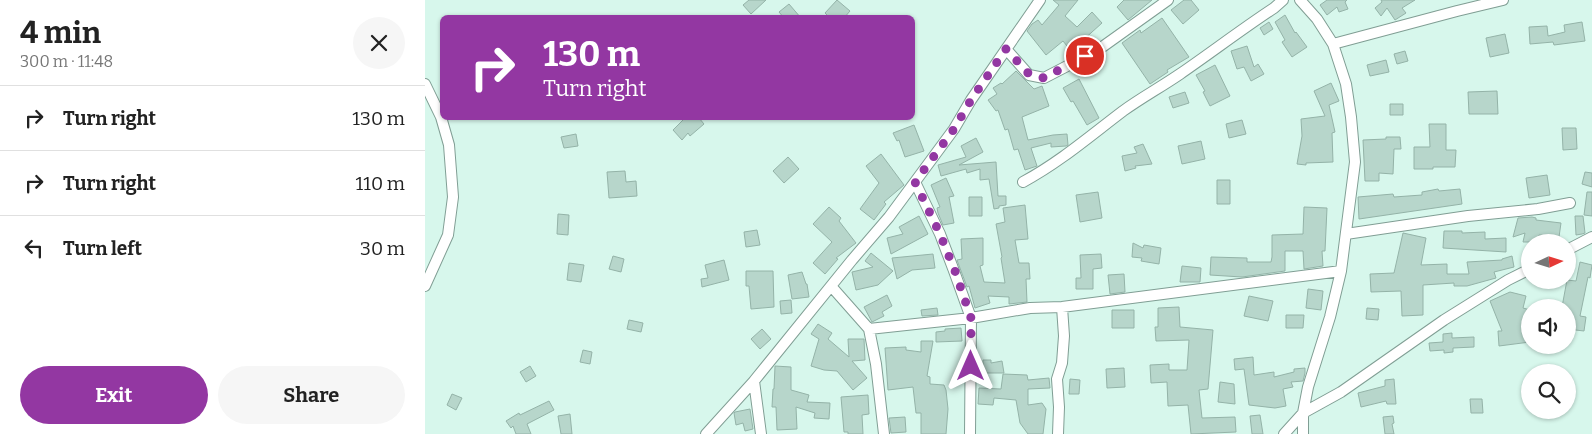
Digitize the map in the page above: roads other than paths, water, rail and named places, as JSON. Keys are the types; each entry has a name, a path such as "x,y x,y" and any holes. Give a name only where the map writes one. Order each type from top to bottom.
{"street":[{"path":"706,434 754,381 889,217 954,129 971,100 1040,0"},
{"path":"1006,49 1029,74 1044,78 1097,50 1168,0"},
{"path":"1023,182 1079,146 1124,110 1182,72 1283,0"},
{"path":"1300,0 1317,19 1333,44 1346,84 1355,162 1341,271 1330,317 1308,387 1303,413 1303,434"},
{"path":"1333,44 1503,0"},
{"path":"425,84 440,115"},
{"path":"425,286 448,236 453,197 449,145 442,120"},
{"path":"915,182 940,234 971,318 970,434"},
{"path":"1346,234 1469,216 1538,209 1570,203"},
{"path":"1576,245 1592,237"},
{"path":"869,329 971,318 1030,308 1062,307 1341,271"},
{"path":"1284,434 1303,413 1341,392 1444,320 1521,274"},
{"path":"831,286 869,329 876,364 884,434"},
{"path":"1058,434 1057,379 1062,363 1064,336 1062,307"},
{"path":"754,381 761,434"}]}
